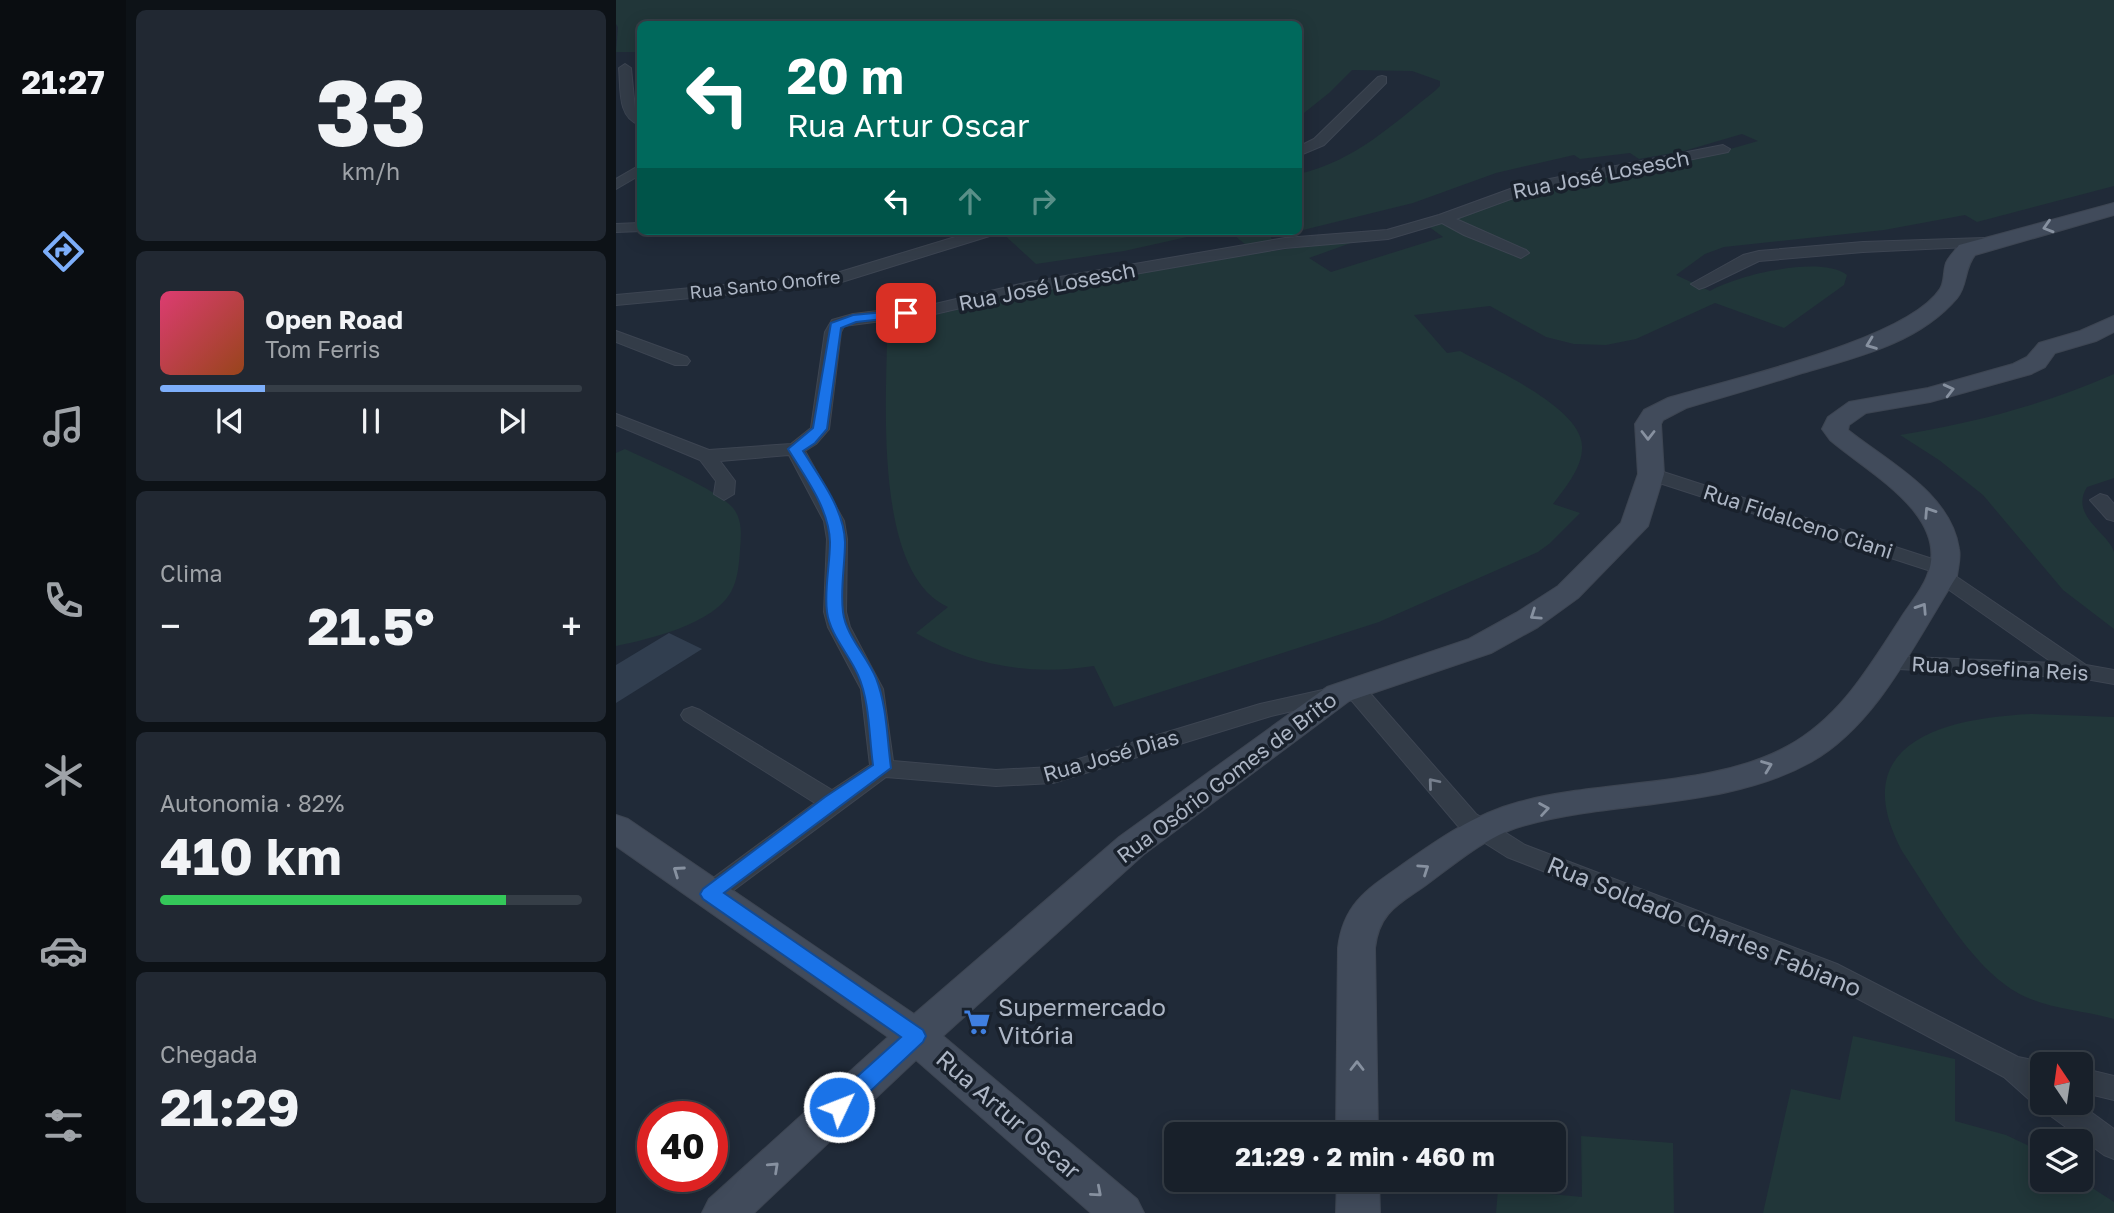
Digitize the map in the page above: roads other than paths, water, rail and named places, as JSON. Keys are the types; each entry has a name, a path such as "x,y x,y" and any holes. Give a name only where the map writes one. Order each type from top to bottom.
{"street":[{"path":"622,113 625,68"},
{"path":"1302,150 1319,142 1382,80"},
{"name":"Rua José Losesch","path":"795,449 810,440 820,429 833,332 835,326 842,321 935,309 1025,288 1285,243 1388,233 1444,218 1510,192 1547,182 1723,149"},
{"path":"616,185 637,171"},
{"name":"Rua Osório Gomes de Brito","path":"724,1213 916,1036 1131,846 1346,691 1480,646 1527,620 1568,592 1634,526 1651,474 1648,424 1653,415 1698,397 1849,352 1905,329 1928,314 1949,293 1960,256 1984,243 2114,209"},
{"path":"1444,218 1469,232 1521,253"},
{"path":"616,228 637,227"},
{"name":"Rua Santo Onofre","path":"616,300 832,280 978,235"},
{"path":"1699,284 1748,258 1759,256 1863,247 1984,243"},
{"path":"1357,1122 1356,956 1357,933 1365,913 1377,901 1480,831 1521,813 1704,783 1754,771 1786,759 1829,736 1856,708 1886,663 1943,572 1946,550 1930,512 1895,477 1839,435 1835,429 1837,422 1847,413 1870,403 1930,395 2022,369 2036,362 2048,348 2088,337 2114,323"},
{"path":"616,336 681,361"},
{"path":"616,419 707,456 795,449 834,521 837,539 835,612 839,627 872,689 882,768 832,802 710,894"},
{"path":"707,456 726,481 724,494"},
{"name":"Rua Fidalceno Ciani","path":"1651,474 1943,572 2080,671"},
{"path":"2100,500 2114,515"},
{"name":"Rua Josefina Reis","path":"1886,663 2080,671 2114,677"},
{"name":"Rua José Dias","path":"882,768 996,778 1053,775 1288,704 1346,691"},
{"name":"Rua Soldado Charles Fabiano","path":"1346,691 1480,831 1516,851 1828,971 2012,1068 2030,1070"},
{"path":"692,715 832,802"},
{"name":"Rua Artur Oscar","path":"616,828 916,1036 1122,1213"},
{"path":"2012,1068 2030,1083"},
{"path":"2093,1083 2114,1088"},
{"path":"2072,1115 2114,1146"},
{"path":"1358,1192 1358,1213"}],"place":[{"name":"Supermercado Vitória","path":"977,1022"}]}
